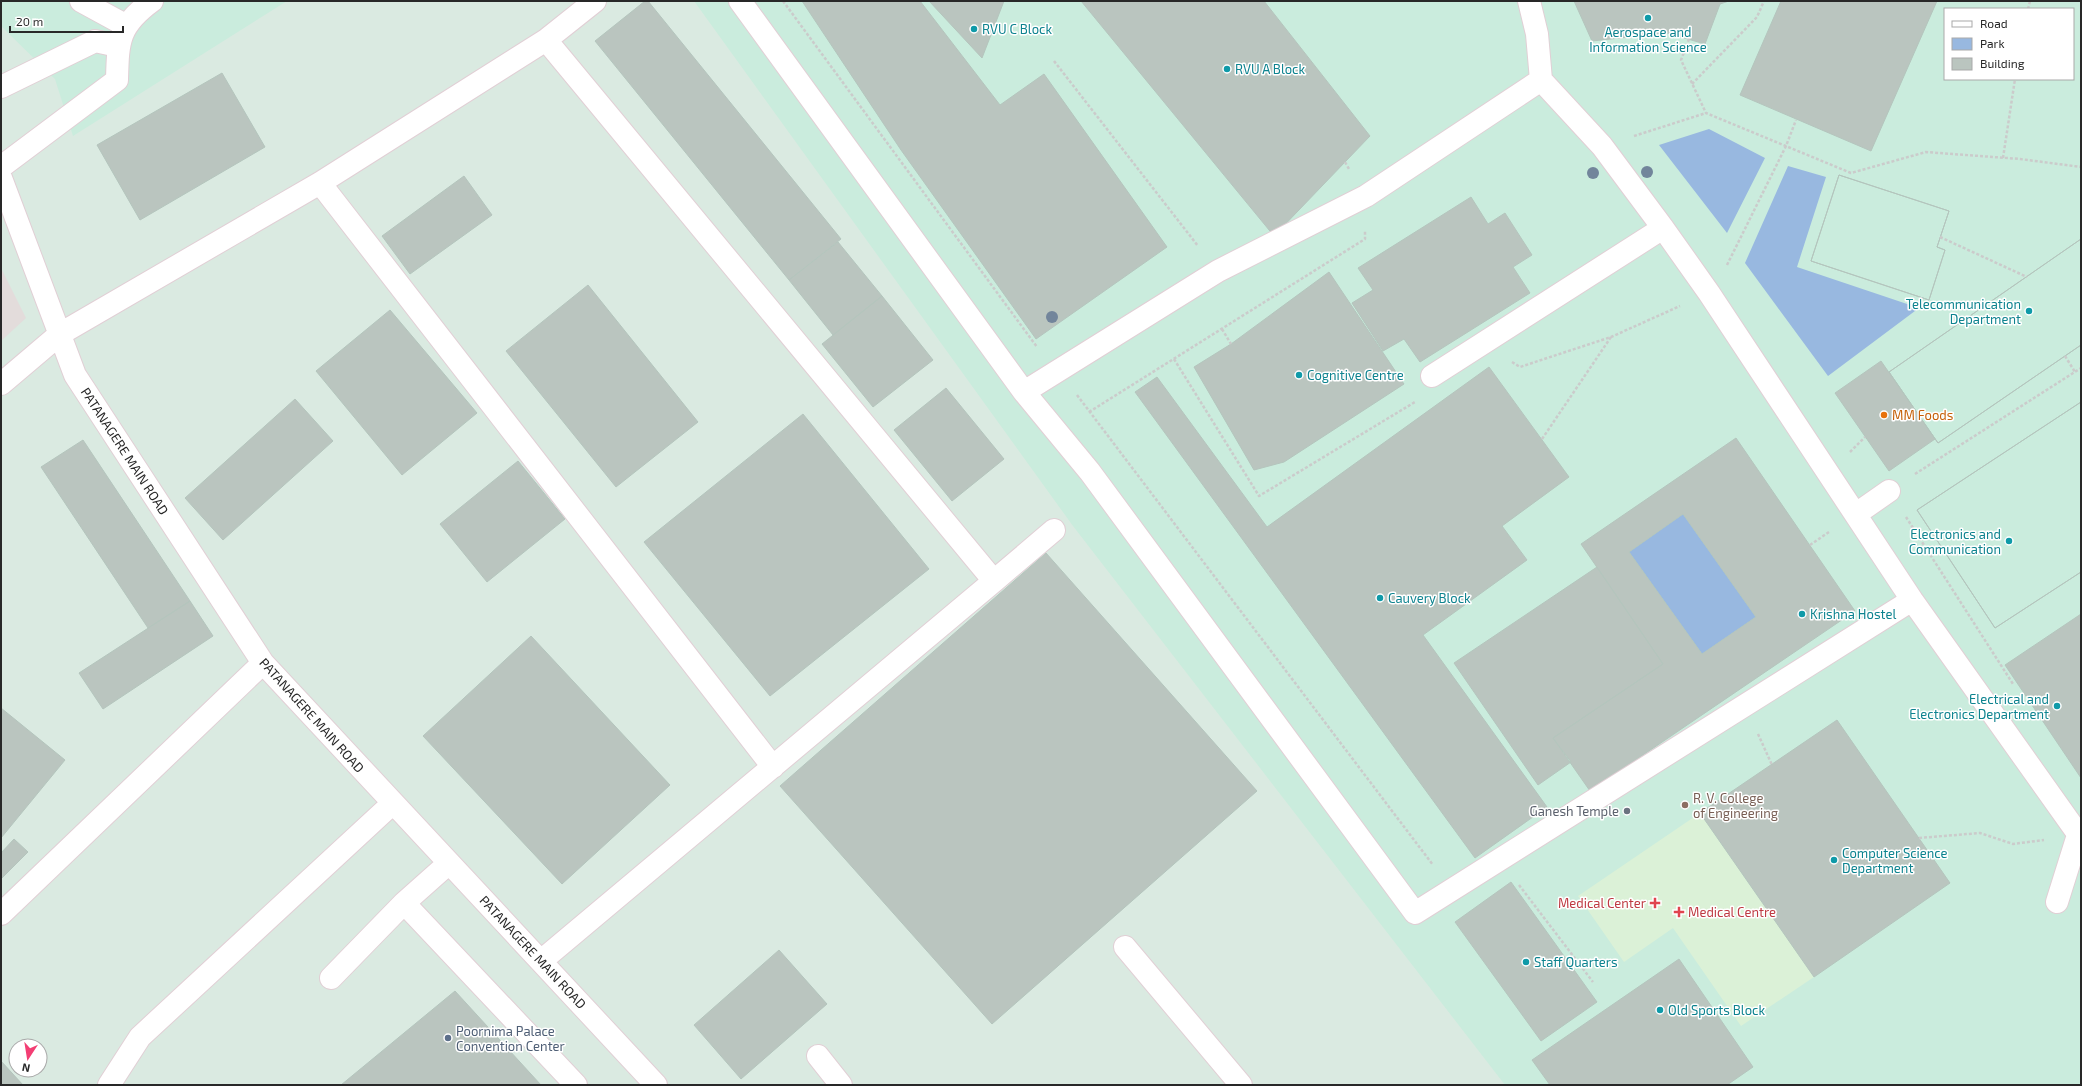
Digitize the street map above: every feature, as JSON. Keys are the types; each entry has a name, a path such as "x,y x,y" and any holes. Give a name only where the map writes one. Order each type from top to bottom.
{"street":[{"path":"81,1 125,26"},
{"path":"1,167 117,80 118,46 125,26 152,1"},
{"path":"1,384 60,334 320,183 546,40 595,1"},
{"path":"740,1 1024,392 1094,479 1416,914 1912,600"},
{"path":"1529,1 1537,34 1541,80 1602,146 1663,228 1709,293 1912,600 2080,837 2057,902"},
{"path":"546,40 994,581"},
{"path":"1,87 95,41 118,46"},
{"path":"1024,392 1218,271 1366,196 1541,80"},
{"name":"PATANAGERE MAIN ROAD","path":"1,178 76,375 263,664 656,1085"},
{"path":"320,183 773,767"},
{"path":"1432,376 1663,228"},
{"path":"1856,514 1889,491"},
{"path":"541,961 1054,530"},
{"path":"1,914 263,664"},
{"path":"109,1085 140,1037 394,803"},
{"path":"331,978 404,903 450,863"},
{"path":"404,903 576,1085"},
{"path":"1126,947 1241,1085"},
{"path":"818,1056 841,1085"}],"path":[{"path":"783,1 1031,342 1059,370 1089,412 1453,890"},
{"path":"1692,84 1757,17 1764,1"},
{"path":"1689,39 1681,60 1706,113"},
{"path":"1054,60 1218,271"},
{"path":"2003,158 2016,80"},
{"path":"1602,146 1706,113 1851,173 1926,152 2003,158 2081,168"},
{"path":"1508,360 1520,367 1611,337 1709,293 1730,261 1786,146 1796,120"},
{"path":"1089,412 1365,239 1366,196"},
{"path":"1940,237 2027,277"},
{"path":"1222,329 1230,344"},
{"path":"1542,439 1611,337"},
{"path":"2065,356 2075,372"},
{"path":"1174,359 1259,496 1416,402"},
{"path":"2017,691 1889,491 2081,368"},
{"path":"1919,838 1980,833 2013,844 2080,837"},
{"path":"1500,860 1593,982"}],"shaded area":[{"path":"1,1 287,1 73,136 55,79 1,26"},
{"name":"R. V. College of Engineering","path":"694,1 2081,1 2081,1085 1505,1085 1073,526"},
{"path":"1,268 26,318 1,341"},
{"name":"Medical Centre","path":"1700,813 1814,977 1741,1026 1673,928 1624,962 1578,896"}],"green space":[{"path":"1709,129 1765,158 1727,233 1659,145"},
{"path":"1788,166 1826,177 1797,267 1919,308 1828,376 1745,263"},
{"path":"1683,514 1756,617 1702,654 1629,552"}],"building":[{"path":"645,1 648,1 841,239 789,280 595,41"},
{"path":"802,1 920,1 1000,105 1044,74 1167,247 1036,339 901,150"},
{"name":"RVU C Block","path":"929,1 1004,1 982,58"},
{"name":"RVU A Block","path":"1081,1 1264,1 1370,136 1274,236"},
{"name":"Aerospace and Information Science","path":"1574,1 1729,1 1720,4 1705,44 1667,33 1592,41"},
{"path":"1781,1 1937,1 1871,151 1740,95"},
{"path":"222,73 265,147 140,220 97,145"},
{"name":"Telecommunication Department","path":"1839,175 1949,211 1937,247 1945,250 1929,300 1811,261"},
{"name":"Telecommunication Department","path":"1839,175 1949,211 1937,247 1945,250 1929,300 1811,261"},
{"path":"464,176 492,215 410,274 382,236"},
{"path":"1471,197 1488,224 1505,213 1532,255 1513,267 1530,293 1420,362 1404,339 1383,351 1352,303 1373,290 1358,268"},
{"name":"Telecommunication Department","path":"2081,239 2081,345 1938,443 1889,372"},
{"name":"Telecommunication Department","path":"2081,239 2081,345 1938,443 1889,372"},
{"path":"838,242 882,296 833,335 789,280"},
{"name":"Cognitive Centre","path":"1329,272 1404,384 1284,462 1254,470 1194,367 1231,344"},
{"path":"588,285 698,422 616,487 506,351"},
{"path":"882,296 933,360 873,407 822,344"},
{"path":"390,310 477,413 402,475 316,371"},
{"name":"MM Foods","path":"1881,361 1935,439 1889,471 1835,393"},
{"name":"Cauvery Block","path":"1489,367 1569,477 1502,526 1527,560 1423,635 1547,807 1475,858 1135,392 1157,377 1267,527"},
{"path":"946,388 1004,459 952,501 894,430"},
{"path":"295,399 333,441 223,540 185,498"},
{"name":"Electronics and Communication","path":"2081,402 2081,572 1995,628 1917,510"},
{"name":"Electronics and Communication","path":"2081,402 2081,572 1995,628 1917,510"},
{"path":"803,414 929,569 770,696 644,542"},
{"name":"Krishna Hostel","path":"1736,438 1855,611 1590,791 1553,738 1663,664 1581,544","holes":["1683,514 1756,617 1702,654 1629,552"]},
{"path":"83,440 190,601 148,628 41,467"},
{"path":"518,461 565,519 487,582 440,524"},
{"path":"1046,553 1257,791 992,1024 780,786"},
{"path":"1597,567 1663,664 1553,738 1571,762 1538,785 1454,663"},
{"path":"190,601 213,636 103,709 79,673"},
{"name":"Electrical and Electronics Department","path":"2081,614 2081,778 2005,665"},
{"path":"531,636 670,785 562,884 423,736"},
{"path":"1,708 65,760 1,838"},
{"name":"Computer Science Department","path":"1837,720 1950,883 1814,977 1700,813"},
{"path":"14,839 28,852 1,879 1,853"},
{"name":"Staff Quarters","path":"1511,882 1597,1002 1541,1041 1455,922"},
{"path":"779,950 827,1004 741,1079 694,1025"},
{"name":"Old Sports Block","path":"1679,959 1753,1067 1727,1085 1550,1085 1532,1060"},
{"name":"Poornima Palace Convention Center","path":"455,991 541,1085 341,1085"},
{"path":"1,1061 8,1069 8,1078 17,1078 23,1085 1,1085"}],"place":[{"name":"Aerospace and Information Science","path":"1648,18"},
{"name":"RVU C Block","path":"974,29"},
{"name":"RVU A Block","path":"1227,69"},
{"name":"Telecommunication Department","path":"2029,311"},
{"name":"Cognitive Centre","path":"1299,375"},
{"name":"MM Foods","path":"1884,415"},
{"name":"Electronics and Communication","path":"2009,541"},
{"name":"Cauvery Block","path":"1380,598"},
{"name":"Krishna Hostel","path":"1802,614"},
{"name":"Electrical and Electronics Department","path":"2057,706"},
{"name":"R. V. College of Engineering","path":"1685,805"},
{"name":"Ganesh Temple","path":"1627,811"},
{"name":"Computer Science Department","path":"1834,860"},
{"name":"Medical Center","path":"1655,903"},
{"name":"Medical Centre","path":"1679,912"},
{"name":"Staff Quarters","path":"1526,962"},
{"name":"Old Sports Block","path":"1660,1010"},
{"name":"Poornima Palace Convention Center","path":"448,1038"}]}
